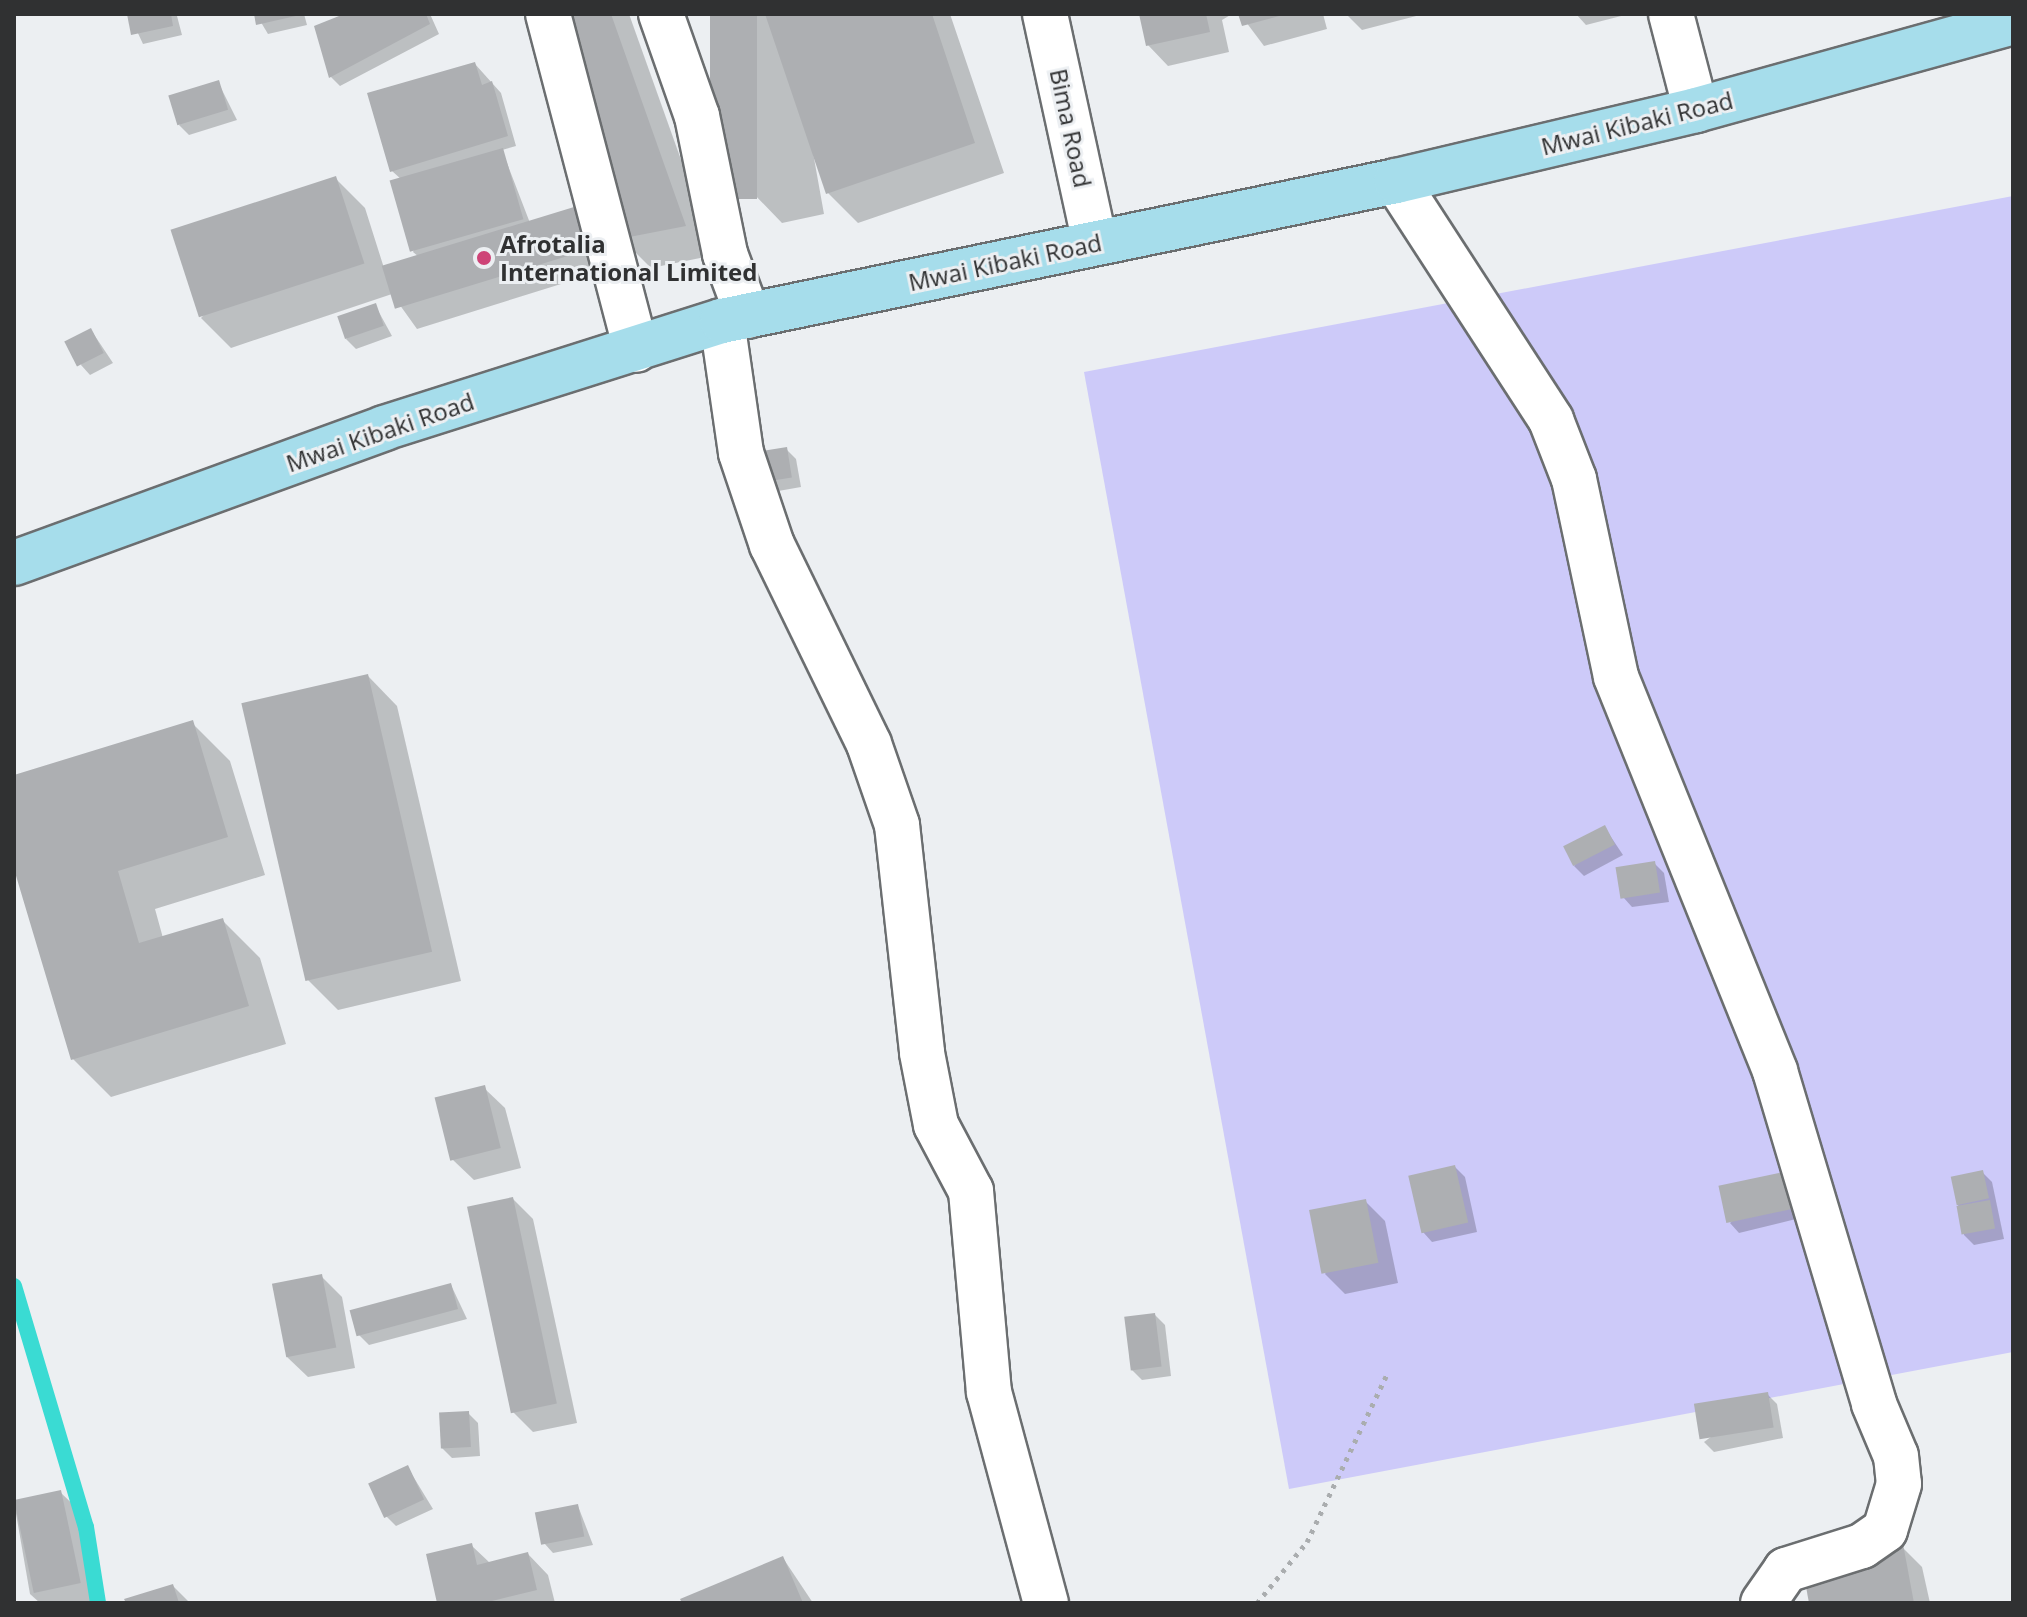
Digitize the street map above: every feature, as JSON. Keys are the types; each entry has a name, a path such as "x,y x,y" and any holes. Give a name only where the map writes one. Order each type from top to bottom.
{"main road":[{"name":"Mwai Kibaki Road","path":"14,563 384,428 735,318 1396,181 1696,110 2013,22"}],"street":[{"path":"548,14 636,350"},
{"path":"661,14 697,116 725,254 735,318 741,453 772,545 829,654 897,825 922,1053 936,1125 971,1191 989,1392 1046,1603"},
{"name":"Bima Road","path":"1045,14 1095,243"},
{"path":"1671,14 1696,110"},
{"path":"1396,181 1551,420 1574,479 1616,677 1775,1071 1896,1456 1899,1484 1885,1530 1862,1546 1786,1570 1763,1603"}],"path":[{"path":"1257,1603 1307,1542 1387,1374"}],"shaded area":[{"path":"2013,196 2013,1352 1289,1489 1084,372"}],"building":[{"path":"127,14 171,14 173,26 131,35"},
{"path":"254,14 300,14 300,15 256,25"},
{"path":"344,14 426,14 430,24 329,78 314,26"},
{"path":"557,14 611,14 686,226 619,239"},
{"path":"710,14 757,14 757,199 710,199"},
{"path":"765,14 932,14 975,143 826,194"},
{"path":"1139,14 1206,14 1210,32 1146,46"},
{"path":"1238,14 1283,14 1283,15 1242,26"},
{"path":"475,62 482,85 492,81 508,136 390,172 367,93"},
{"path":"219,80 228,110 177,125 168,95"},
{"path":"503,148 523,219 410,252 390,181"},
{"path":"336,176 364,263 199,317 171,230"},
{"name":"Afrotalia International Limited","path":"574,207 587,250 395,309 382,266"},
{"path":"376,303 384,326 345,339 337,316"},
{"path":"91,328 104,353 77,367 64,342"},
{"path":"787,447 792,478 755,483 750,453"},
{"path":"368,674 432,952 305,981 241,703"},
{"path":"193,720 228,837 118,871 139,943 223,918 249,1006 71,1060 14,869 14,775"},
{"path":"1605,825 1615,845 1573,866 1563,846"},
{"path":"1655,861 1660,893 1620,899 1615,867"},
{"path":"485,1085 501,1148 450,1161 435,1098"},
{"path":"1455,1165 1468,1222 1422,1233 1408,1176"},
{"path":"1983,1170 1989,1198 1957,1205 1951,1177"},
{"path":"1783,1172 1791,1209 1726,1223 1718,1186"},
{"path":"513,1197 557,1403 511,1413 467,1207"},
{"path":"1366,1199 1378,1263 1321,1274 1309,1210"},
{"path":"1990,1200 1995,1229 1962,1234 1957,1206"},
{"path":"322,1274 336,1348 286,1357 272,1284"},
{"path":"451,1283 458,1309 357,1336 350,1310"},
{"path":"1155,1313 1162,1367 1131,1370 1124,1317"},
{"path":"1768,1392 1774,1428 1700,1439 1694,1404"},
{"path":"469,1411 471,1447 441,1449 439,1413"},
{"path":"408,1465 424,1499 384,1518 368,1484"},
{"path":"61,1490 81,1583 34,1593 14,1500"},
{"path":"578,1504 584,1536 541,1545 535,1512"},
{"path":"472,1543 477,1565 528,1552 537,1590 484,1603 437,1603 426,1554"},
{"path":"1903,1544 1914,1603 1809,1603 1802,1565"},
{"path":"783,1556 803,1603 682,1603 680,1599"},
{"path":"173,1584 179,1603 126,1603 124,1599"}],"waterway":[{"path":"14,1286 86,1527 98,1603"}],"place":[{"name":"Afrotalia International Limited","path":"484,258"}]}
